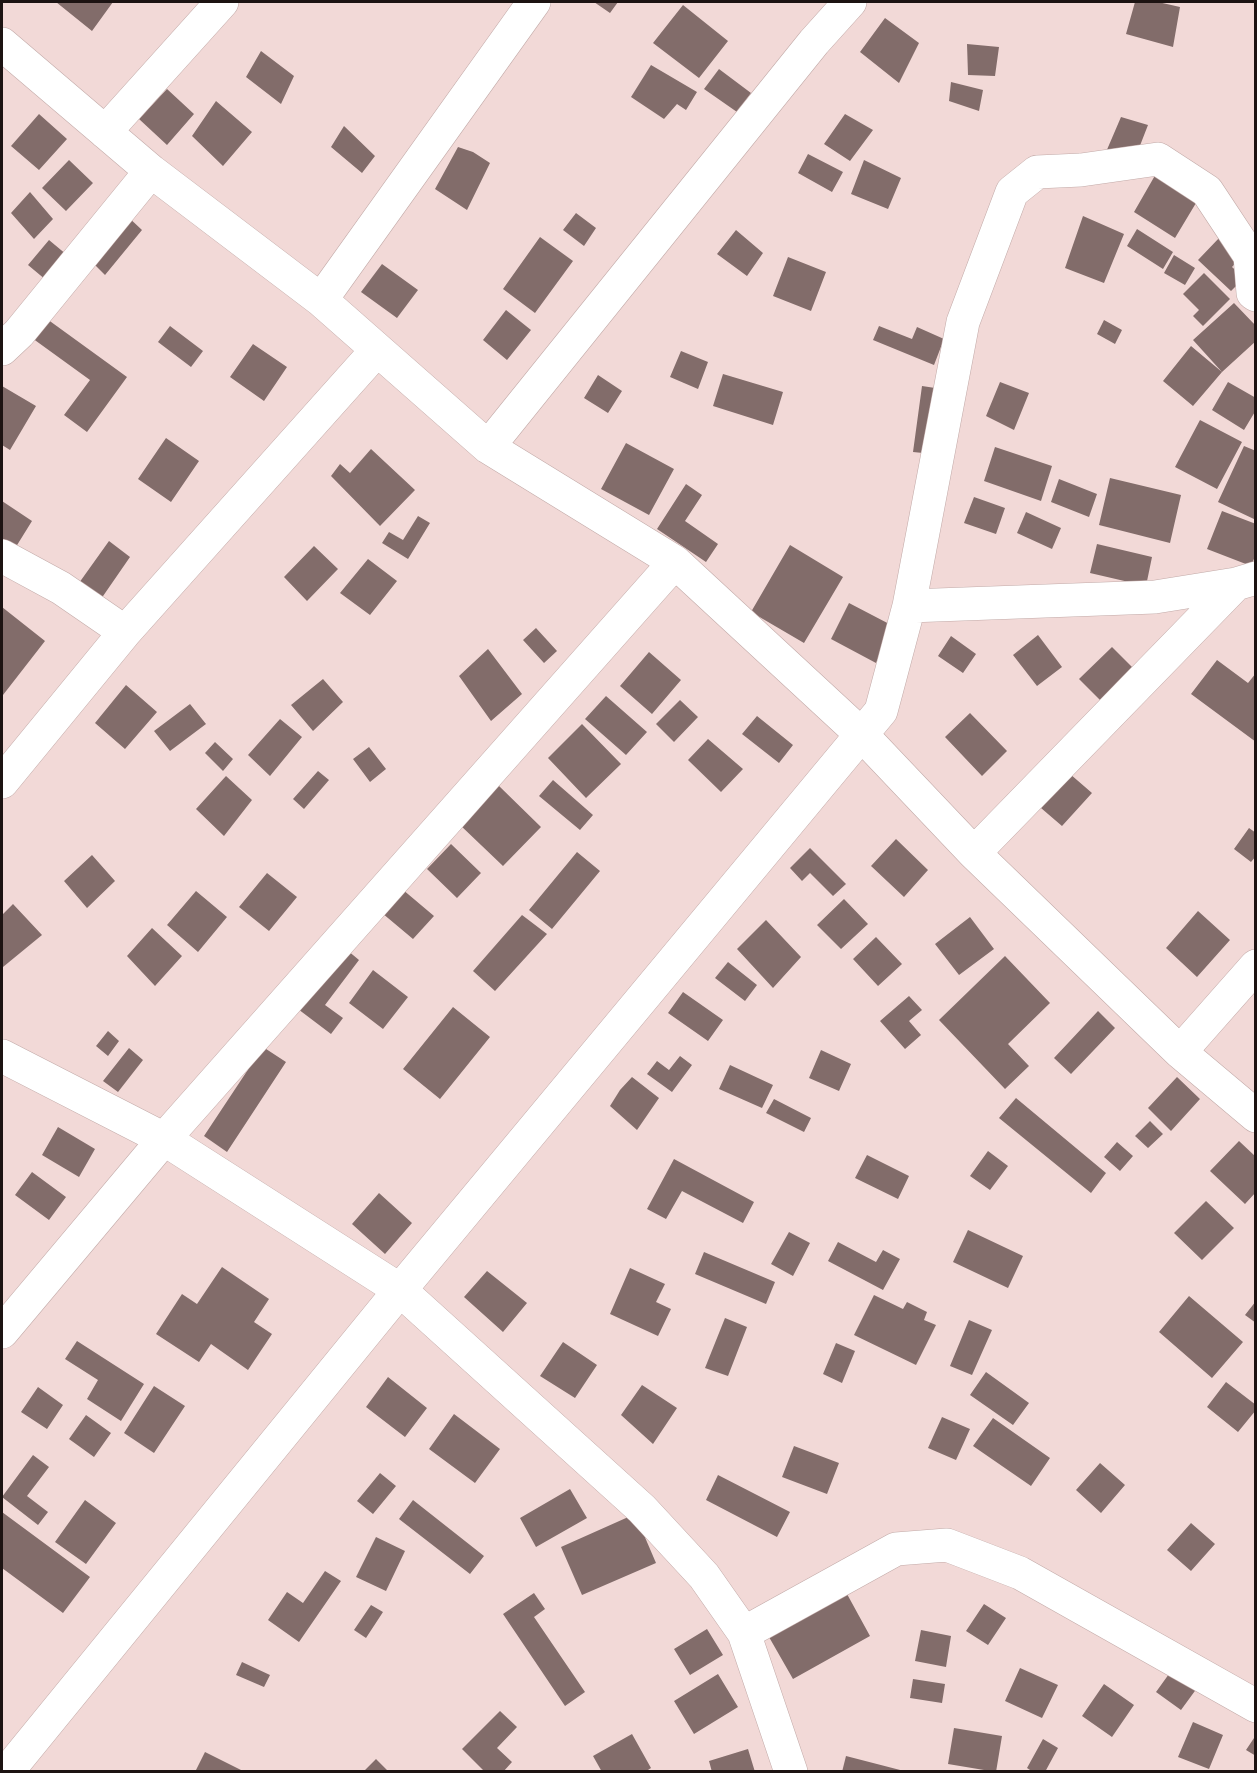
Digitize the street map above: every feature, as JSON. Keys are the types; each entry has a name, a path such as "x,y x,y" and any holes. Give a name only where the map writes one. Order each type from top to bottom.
{"street":[{"path":"105,132 222,2"},
{"path":"321,300 534,2"},
{"path":"488,447 814,42 850,2"},
{"path":"2,44 151,171 321,300 488,447 675,562 862,735 974,853 1180,1052 1256,1116"},
{"path":"7,1772 400,1290 881,711 909,606 963,322 1011,192 1037,172 1081,171 1158,159 1207,191 1250,256 1253,293 1256,295"},
{"path":"7,332 151,171"},
{"path":"2,782 125,632 377,350"},
{"path":"2,556 61,588 125,632"},
{"path":"2,1332 164,1139 675,562"},
{"path":"909,606 1155,597 1246,581"},
{"path":"974,853 1246,581"},
{"path":"1180,1052 1256,966"},
{"path":"2,1056 164,1139 400,1290 642,1509 704,1576 744,1633 791,1772"},
{"path":"744,1633 896,1549 947,1545 1020,1573 1256,1706"}],"building":[{"path":"56,2 113,2 92,31"},
{"path":"594,2 618,2 610,13"},
{"path":"1135,2 1158,2 1180,7 1173,47 1126,34"},
{"path":"683,5 728,41 699,78 653,43"},
{"path":"885,18 919,43 899,83 860,52"},
{"path":"967,44 999,47 995,76 968,75"},
{"path":"261,51 294,76 281,104 246,77"},
{"path":"651,65 697,92 686,110 677,104 664,119 631,97"},
{"path":"719,69 751,93 737,112 704,89"},
{"path":"951,82 983,90 979,111 949,101"},
{"path":"167,89 194,114 167,145 139,119"},
{"path":"216,101 252,132 223,166 192,136"},
{"path":"39,114 67,139 39,170 11,146"},
{"path":"845,114 873,130 850,161 824,144"},
{"path":"1121,117 1148,125 1134,161 1106,152"},
{"path":"344,126 375,156 362,173 331,147"},
{"path":"458,147 473,152 490,163 467,210 435,189"},
{"path":"808,154 843,172 832,192 798,173"},
{"path":"69,160 93,183 66,211 42,188"},
{"path":"864,160 901,178 888,209 851,194"},
{"path":"1157,172 1199,198 1175,238 1134,212"},
{"path":"30,192 53,219 34,239 11,213"},
{"path":"576,213 596,228 584,246 563,230"},
{"path":"126,215 142,230 105,275 89,259"},
{"path":"1083,216 1124,234 1104,283 1065,268"},
{"path":"1137,229 1173,252 1163,269 1127,246"},
{"path":"736,230 763,253 747,276 717,254"},
{"path":"540,237 573,261 535,313 503,289"},
{"path":"1220,237 1241,257 1232,267 1244,278 1231,291 1198,260"},
{"path":"49,240 73,260 52,285 28,265"},
{"path":"1174,255 1195,268 1185,285 1164,273"},
{"path":"788,257 826,272 811,311 773,296"},
{"path":"382,264 418,290 397,318 361,292"},
{"path":"1204,273 1230,299 1203,326 1193,316 1199,310 1183,294"},
{"path":"1234,303 1256,326 1256,341 1222,372 1193,340"},
{"path":"506,310 531,330 507,360 483,340"},
{"path":"47,319 127,377 87,432 64,415 90,380 32,338"},
{"path":"1104,320 1122,330 1115,344 1097,334"},
{"path":"170,326 203,351 191,367 158,342"},
{"path":"879,326 912,339 917,327 944,339 934,365 873,340"},
{"path":"253,344 287,367 264,401 230,377"},
{"path":"1191,346 1222,372 1193,406 1163,381"},
{"path":"681,351 708,362 698,389 670,377"},
{"path":"723,374 783,392 773,425 713,406"},
{"path":"598,375 622,391 608,413 584,398"},
{"path":"1000,382 1029,393 1014,430 986,416"},
{"path":"1228,382 1256,398 1256,410 1244,430 1212,410"},
{"path":"2,386 36,406 10,450 2,445"},
{"path":"922,386 942,389 933,454 913,452"},
{"path":"1200,420 1242,442 1217,489 1175,467"},
{"path":"166,438 199,461 171,502 138,479"},
{"path":"626,443 674,469 649,515 601,489"},
{"path":"1244,446 1256,451 1256,520 1218,502"},
{"path":"995,447 1052,466 1041,501 984,481"},
{"path":"371,449 415,490 380,526 331,476 340,464 350,473"},
{"path":"1110,478 1181,495 1170,543 1099,525"},
{"path":"1059,479 1097,494 1089,517 1051,502"},
{"path":"686,484 702,495 685,521 718,544 706,562 657,529"},
{"path":"974,497 1005,508 996,534 964,523"},
{"path":"2,501 32,521 14,550 2,541"},
{"path":"1222,511 1256,524 1256,554 1251,566 1207,549"},
{"path":"1026,512 1061,528 1052,549 1017,533"},
{"path":"418,516 430,523 408,559 382,543 389,532 403,540"},
{"path":"109,541 130,557 101,599 79,583"},
{"path":"1097,544 1152,557 1146,586 1090,573"},
{"path":"790,545 843,577 804,643 751,612"},
{"path":"314,546 338,569 307,601 284,577"},
{"path":"368,559 397,581 370,615 340,593"},
{"path":"849,603 895,627 876,663 831,639"},
{"path":"2,607 45,641 3,695 2,694"},
{"path":"536,628 557,651 544,663 523,640"},
{"path":"1038,635 1062,667 1037,686 1013,655"},
{"path":"951,636 976,654 963,673 938,656"},
{"path":"1112,647 1139,674 1106,706 1079,679"},
{"path":"488,649 522,694 491,721 459,676"},
{"path":"649,652 681,680 652,714 620,686"},
{"path":"1217,660 1248,683 1256,673 1256,742 1191,694"},
{"path":"323,679 343,702 313,731 291,705"},
{"path":"126,685 157,712 125,749 95,723"},
{"path":"606,696 647,732 626,755 585,719"},
{"path":"680,700 698,717 674,742 656,724"},
{"path":"190,704 206,724 170,751 154,731"},
{"path":"970,713 1007,751 982,776 945,737"},
{"path":"757,716 793,745 779,763 742,734"},
{"path":"280,719 302,737 270,776 248,755"},
{"path":"582,724 621,764 586,798 548,758"},
{"path":"708,739 743,769 721,792 688,760"},
{"path":"215,742 233,759 223,771 205,753"},
{"path":"369,747 386,769 370,782 353,759"},
{"path":"318,771 329,780 304,809 293,799"},
{"path":"1070,774 1092,793 1062,826 1041,808"},
{"path":"226,776 252,800 224,836 196,809"},
{"path":"553,780 593,815 580,830 539,796"},
{"path":"498,785 541,827 503,866 459,824"},
{"path":"1249,828 1256,833 1256,856 1251,862 1234,849"},
{"path":"896,839 928,870 904,897 871,866"},
{"path":"451,844 481,873 457,898 427,869"},
{"path":"810,848 846,884 833,896 810,873 802,881 790,868"},
{"path":"577,852 600,871 552,929 529,910"},
{"path":"92,855 115,881 87,908 64,881"},
{"path":"267,873 297,897 269,931 239,907"},
{"path":"402,889 434,916 413,939 382,913"},
{"path":"196,891 227,917 198,952 167,925"},
{"path":"844,899 868,924 841,949 817,925"},
{"path":"13,904 42,935 3,967 2,915"},
{"path":"1198,911 1230,940 1197,977 1166,948"},
{"path":"522,915 547,934 495,991 473,971"},
{"path":"970,917 994,949 959,975 935,944"},
{"path":"766,920 801,957 773,988 737,949"},
{"path":"152,928 182,956 155,986 127,956"},
{"path":"876,937 902,964 878,986 853,959"},
{"path":"341,945 359,960 325,1005 343,1018 331,1034 294,1006"},
{"path":"1005,956 1050,1003 1008,1044 1029,1066 1005,1089 939,1020"},
{"path":"728,962 757,985 745,1001 715,978"},
{"path":"373,970 408,997 383,1029 349,1003"},
{"path":"683,992 723,1020 708,1041 668,1013"},
{"path":"909,996 922,1010 909,1021 921,1035 905,1049 880,1021"},
{"path":"453,1007 490,1037 440,1099 403,1069"},
{"path":"1098,1011 1115,1028 1071,1074 1054,1058"},
{"path":"108,1031 119,1041 108,1056 96,1046"},
{"path":"263,1047 286,1062 227,1152 204,1136"},
{"path":"129,1048 143,1060 118,1092 103,1081"},
{"path":"821,1050 851,1064 839,1091 809,1078"},
{"path":"680,1056 692,1065 672,1092 647,1074 657,1061 669,1070"},
{"path":"730,1065 773,1085 762,1108 719,1089"},
{"path":"632,1077 659,1098 637,1130 610,1106"},
{"path":"1177,1077 1200,1099 1171,1131 1148,1108"},
{"path":"1016,1098 1106,1173 1091,1193 999,1118"},
{"path":"774,1099 811,1118 804,1132 766,1113"},
{"path":"1150,1121 1163,1134 1148,1148 1135,1136"},
{"path":"58,1127 95,1149 79,1177 42,1155"},
{"path":"1239,1141 1256,1157 1256,1192 1245,1204 1210,1171"},
{"path":"1117,1142 1133,1156 1120,1171 1104,1157"},
{"path":"988,1151 1008,1166 990,1190 970,1176"},
{"path":"867,1155 909,1176 898,1199 855,1178"},
{"path":"674,1159 754,1202 743,1223 682,1191 666,1219 647,1209"},
{"path":"32,1172 66,1197 49,1220 15,1195"},
{"path":"379,1193 412,1223 385,1254 352,1224"},
{"path":"1206,1201 1234,1228 1202,1260 1174,1233"},
{"path":"968,1230 1023,1256 1008,1288 953,1262"},
{"path":"789,1232 810,1243 793,1276 771,1264"},
{"path":"838,1242 876,1262 883,1250 900,1259 883,1290 828,1261"},
{"path":"704,1252 775,1282 766,1304 695,1274"},
{"path":"222,1267 269,1299 254,1322 272,1334 248,1370 211,1344 199,1362 156,1334 182,1294 197,1304"},
{"path":"630,1268 665,1284 656,1302 671,1309 658,1336 610,1314"},
{"path":"487,1271 527,1303 503,1332 464,1297"},
{"path":"874,1295 903,1309 907,1302 927,1312 924,1320 936,1325 916,1365 854,1335"},
{"path":"1189,1296 1243,1342 1212,1378 1159,1332"},
{"path":"1256,1301 1256,1323 1245,1315"},
{"path":"725,1318 747,1327 728,1376 705,1368"},
{"path":"969,1320 992,1330 972,1375 950,1366"},
{"path":"77,1341 144,1384 121,1421 87,1399 98,1380 65,1359"},
{"path":"563,1342 597,1365 575,1398 540,1376"},
{"path":"836,1343 855,1351 842,1383 823,1374"},
{"path":"986,1372 1029,1403 1013,1425 970,1395"},
{"path":"388,1377 427,1408 405,1437 366,1407"},
{"path":"1226,1382 1256,1405 1256,1410 1238,1432 1207,1407"},
{"path":"642,1385 677,1408 653,1444 621,1415"},
{"path":"154,1386 185,1406 154,1453 124,1433"},
{"path":"38,1387 63,1405 47,1429 21,1412"},
{"path":"454,1414 500,1449 475,1483 429,1449"},
{"path":"86,1415 111,1433 94,1457 69,1439"},
{"path":"942,1417 970,1429 956,1460 928,1448"},
{"path":"993,1418 1050,1458 1031,1486 973,1446"},
{"path":"794,1446 839,1463 827,1494 782,1477"},
{"path":"33,1455 49,1467 27,1496 48,1512 38,1525 2,1497"},
{"path":"1100,1463 1125,1485 1101,1513 1076,1490"},
{"path":"380,1473 396,1486 373,1514 357,1501"},
{"path":"718,1475 790,1512 777,1537 706,1500"},
{"path":"570,1489 587,1518 536,1547 520,1518"},
{"path":"85,1500 116,1523 86,1564 55,1542"},
{"path":"413,1500 484,1556 470,1574 399,1519"},
{"path":"2,1512 90,1577 63,1613 2,1568"},
{"path":"635,1514 656,1563 582,1595 561,1547"},
{"path":"1191,1523 1215,1544 1191,1571 1167,1550"},
{"path":"376,1537 405,1551 386,1591 356,1577"},
{"path":"325,1571 341,1581 299,1642 268,1620 287,1592 303,1603"},
{"path":"534,1593 545,1609 534,1617 585,1692 565,1706 503,1614"},
{"path":"847,1594 870,1636 793,1679 769,1637"},
{"path":"984,1604 1006,1618 988,1645 966,1631"},
{"path":"371,1605 383,1612 366,1638 354,1630"},
{"path":"707,1629 723,1655 690,1675 674,1649"},
{"path":"921,1630 951,1636 946,1667 915,1661"},
{"path":"242,1662 270,1675 264,1687 236,1675"},
{"path":"1174,1667 1200,1684 1181,1710 1156,1692"},
{"path":"1020,1668 1058,1685 1042,1718 1005,1701"},
{"path":"718,1674 738,1707 694,1734 674,1701"},
{"path":"913,1679 945,1684 942,1703 910,1698"},
{"path":"1104,1684 1134,1705 1112,1737 1082,1716"},
{"path":"500,1711 517,1727 497,1748 512,1762 503,1772 485,1772 462,1749"},
{"path":"1193,1722 1223,1735 1209,1769 1178,1757"},
{"path":"954,1728 1002,1736 996,1772 948,1764"},
{"path":"632,1734 651,1768 645,1772 602,1772 593,1756"},
{"path":"1256,1735 1256,1756 1246,1750"},
{"path":"1043,1739 1058,1748 1045,1772 1033,1772 1027,1768"},
{"path":"748,1749 755,1772 712,1772 709,1761"},
{"path":"205,1752 245,1772 195,1772"},
{"path":"846,1756 904,1771 904,1772 842,1772"},
{"path":"376,1759 389,1772 363,1772"}]}
